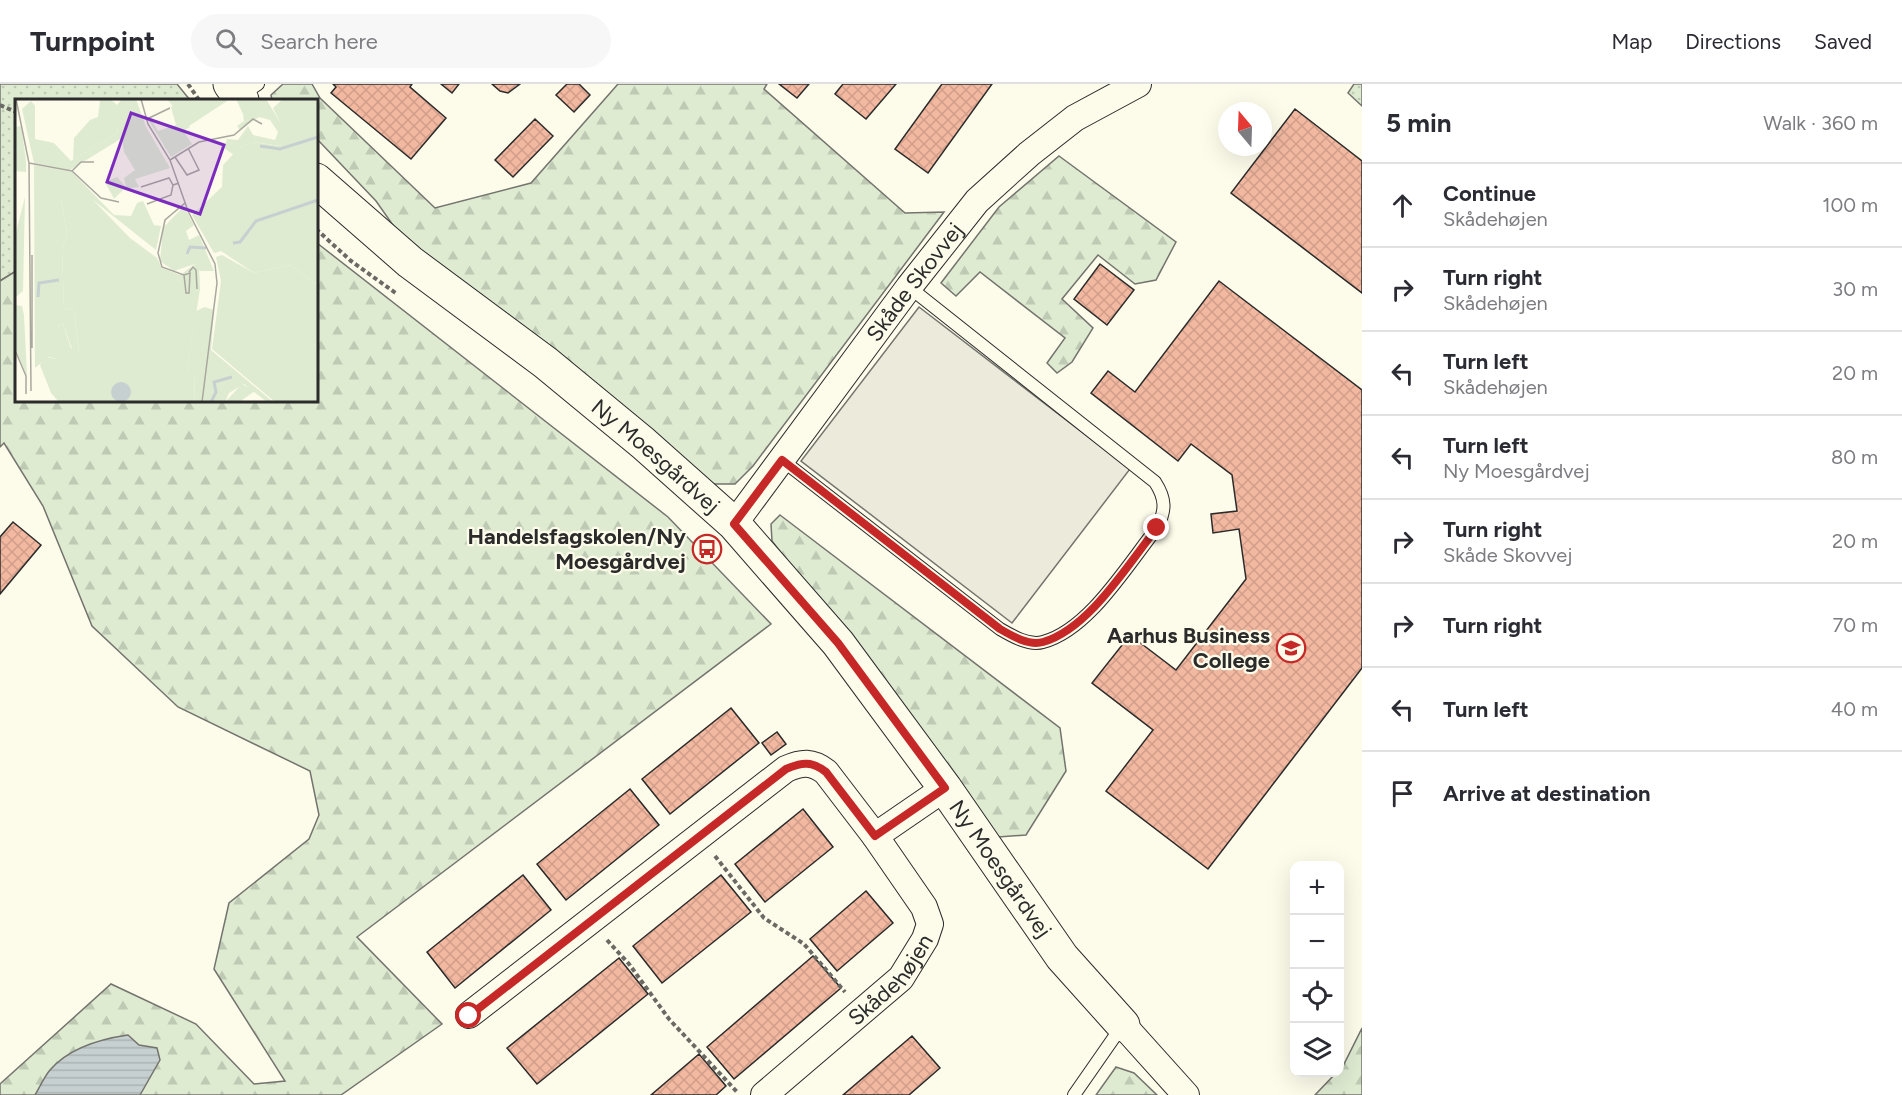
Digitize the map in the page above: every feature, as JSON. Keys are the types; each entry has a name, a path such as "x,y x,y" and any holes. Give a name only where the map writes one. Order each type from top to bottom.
{"street":[{"name":"Skåde Skovvej","path":"734,524 909,287 977,201 1029,154 1075,118 1138,84"},
{"name":"Ny Moesgårdvej","path":"318,182 410,262 564,377 734,524 838,643 945,788 1062,957 1186,1095"},
{"name":"Skådehøjen","path":"469,1016 786,769 807,763 818,765 826,772 875,836 924,907 930,924 925,939 901,978 764,1095"},
{"path":"875,836 945,788"}],"lane":[{"path":"782,460 1000,629 1018,639 1042,643 1084,618 1157,528 1164,514 1164,497 1155,482 909,287"},
{"path":"1074,1095 1122,1024"}],"path":[{"path":"188,84 198,99"},
{"path":"0,105 15,112"},
{"path":"318,231 351,261 400,296"},
{"path":"700,836 764,918 804,944 861,1012"},
{"path":"591,921 629,964 669,1019 740,1095"}],"green space":[{"path":"0,84 177,84 189,99 15,99 15,272 0,281"},
{"path":"283,84 312,84 320,98 435,208 531,183 618,84 767,84 764,89 905,213 944,212 753,466 735,484 709,484 402,238 376,201 318,140 318,99 272,99 271,95"},
{"path":"1354,84 1362,84 1362,106 1348,93"},
{"path":"1059,156 1176,242 1156,280 1135,284 1098,255 1062,299 1093,328 1072,362 1057,373 1047,363 1065,338 980,272 956,296 941,283 999,207"},
{"path":"318,244 668,517 771,624 357,937 442,1024 341,1095 0,1095 0,1084 111,984 196,1024 254,1084 285,1081 214,969 229,903 309,839 319,815 310,771 178,707 92,626 43,506 4,443 0,447 0,281 15,272 15,402 318,402"},
{"path":"780,515 1060,728 1066,771 1026,835 998,837 772,541 771,524"},
{"path":"1362,1028 1362,1095 1315,1095 1332,1077 1344,1077 1344,1064"},
{"path":"1116,1067 1134,1073 1157,1095 1096,1095"}],"shaded area":[{"path":"919,307 1130,469 1012,623 801,461"},
{"path":"128,1035 139,1045 157,1048 160,1060 140,1095 35,1095 50,1070 66,1056 96,1042"}],"building":[{"path":"333,84 412,84 410,87 446,118 411,159 331,93 336,87"},
{"path":"441,84 459,84 452,93"},
{"path":"492,84 520,84 508,93 500,91"},
{"path":"567,84 579,84 590,95 574,112 556,95"},
{"path":"779,84 809,84 797,98"},
{"path":"843,84 896,84 866,119 835,94"},
{"path":"942,84 992,84 928,173 895,149"},
{"path":"1295,109 1362,161 1362,293 1231,193 1259,156 1272,156 1272,139"},
{"path":"535,119 553,136 513,177 495,160"},
{"path":"1100,264 1134,290 1107,325 1074,299"},
{"path":"1219,281 1362,390 1362,668 1208,869 1106,791 1153,730 1092,683 1130,635 1176,670 1246,579 1239,529 1213,533 1211,514 1237,511 1232,475 1191,444 1178,461 1091,393 1108,371 1135,392"},
{"path":"13,522 41,545 0,594 0,537"},
{"path":"731,708 759,743 670,814 642,779"},
{"path":"777,732 786,744 771,755 762,743"},
{"path":"630,789 659,825 566,900 537,864"},
{"path":"803,809 833,847 765,902 735,864"},
{"path":"523,875 551,910 455,988 427,952"},
{"path":"721,875 751,912 662,983 633,946"},
{"path":"866,891 893,923 837,971 810,939"},
{"path":"813,956 841,988 734,1079 707,1047"},
{"path":"619,958 648,994 537,1084 507,1048"},
{"path":"912,1036 940,1068 909,1095 843,1095"},
{"path":"699,1054 726,1086 716,1095 651,1095"}],"place":[{"name":"Handelsfagskolen/Ny Moesgårdvej","path":"707,549"},
{"name":"Aarhus Business College","path":"1291,648"}],"route":[{"path":"469,1016 786,769 796,764 818,765 826,772 875,836 945,788 838,643 734,524 782,460 1000,629 1018,639 1042,643 1064,632 1084,618 1157,528"}]}
